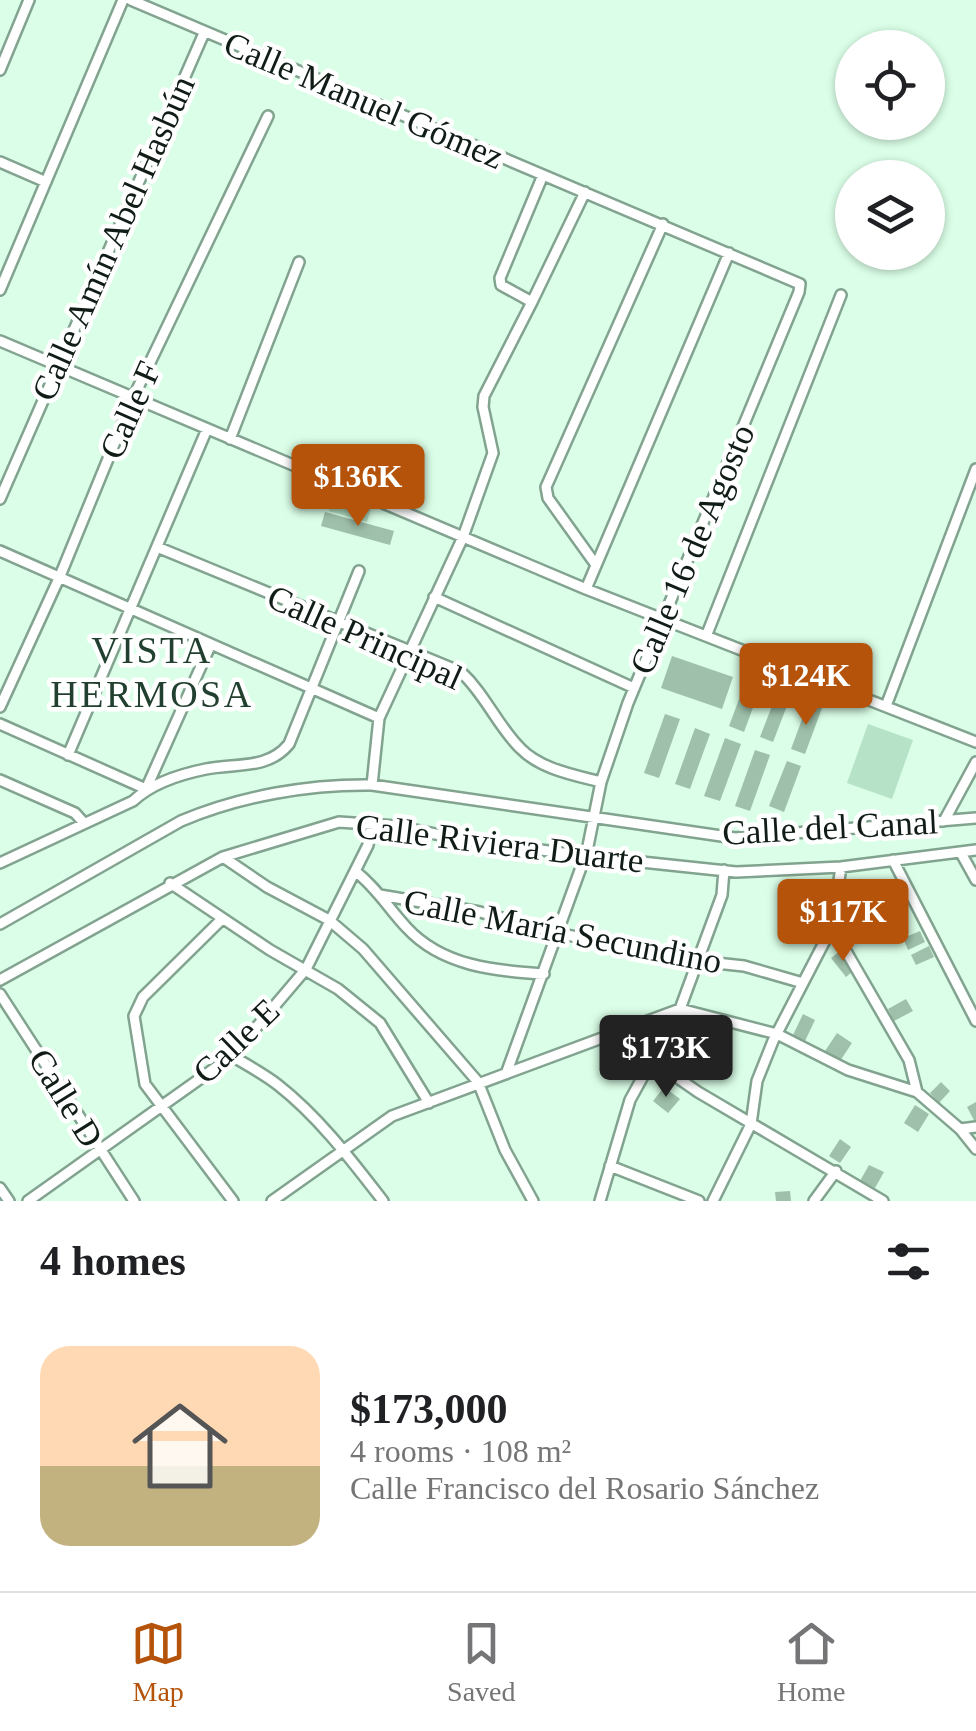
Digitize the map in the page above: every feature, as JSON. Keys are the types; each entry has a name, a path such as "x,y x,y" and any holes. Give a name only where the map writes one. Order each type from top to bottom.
{"street":[{"path":"0,70 29,0"},
{"path":"0,290 124,0"},
{"name":"Calle Manuel Gómez","path":"131,0 800,284"},
{"name":"Calle Amín Abel Hasbún","path":"0,499 204,33"},
{"name":"Calle F","path":"0,707 60,576 133,398 268,116"},
{"path":"0,162 46,182"},
{"path":"532,302 501,285 500,278 543,175"},
{"path":"372,785 379,718 463,537 494,453 484,396 585,192"},
{"path":"596,565 548,498 546,487 664,224"},
{"path":"586,588 730,253"},
{"path":"230,438 299,262"},
{"name":"Calle 16 de Agosto","path":"506,1074 586,854 601,782 634,688 800,292 800,284"},
{"path":"707,634 841,295"},
{"path":"0,342 586,588 976,742"},
{"path":"68,755 206,429"},
{"path":"886,706 976,469"},
{"name":"Calle Principal","path":"158,547 461,672 475,684 521,750 565,772 601,782"},
{"path":"0,551 379,718"},
{"path":"0,863 132,801 146,789 204,769 264,762 280,755 288,744 359,571"},
{"path":"434,597 634,688"},
{"path":"146,789 210,644"},
{"path":"0,724 146,789"},
{"path":"944,821 976,762"},
{"path":"0,780 75,813 84,823"},
{"name":"Calle del Canal","path":"0,924 209,809 334,784 372,785 720,837 750,838 976,818"},
{"name":"Calle Riviera Duarte","path":"0,980 222,856 323,825 372,823 724,870 841,868 976,850"},
{"name":"Calle E","path":"28,1201 232,1056 306,969 368,845 372,823"},
{"path":"961,853 976,880"},
{"path":"222,856 268,887 330,920 363,948 478,1082 505,1150 533,1201"},
{"path":"893,860 976,1021"},
{"path":"713,1201 751,1124 756,1081 832,927 841,868"},
{"path":"600,1201 630,1100 680,1009 722,895 724,870"},
{"path":"355,871 409,931 439,954 495,971 544,974"},
{"path":"170,884 338,989 380,1023 429,1103"},
{"name":"Calle María Secundino","path":"380,895 480,912 557,934 744,966 804,984"},
{"path":"222,919 136,1006 134,1016 144,1084 234,1201"},
{"path":"832,927 909,1060 916,1092"},
{"name":"Calle D","path":"0,994 134,1201"},
{"path":"272,1201 392,1116 680,1009 777,1034 848,1070 916,1092 960,1129 976,1149"},
{"path":"232,1056 279,1086 343,1150 383,1201"},
{"path":"652,1060 751,1124 883,1201"},
{"path":"960,1129 976,1128"},
{"path":"610,1166 699,1201"},
{"path":"814,1201 836,1172"},
{"path":"0,1188 9,1201"}],"green space":[{"path":"334,494 372,504 367,522 329,511"},
{"path":"868,724 913,740 892,799 847,783"}],"building":[{"path":"325,512 394,531 390,545 321,526"},
{"path":"672,656 733,677 722,709 661,688"},
{"path":"750,670 765,675 744,732 729,726"},
{"path":"777,693 790,698 773,742 760,737"},
{"path":"808,703 822,708 805,754 791,749"},
{"path":"665,714 680,719 659,778 644,773"},
{"path":"695,728 710,734 690,789 675,784"},
{"path":"725,738 741,744 720,801 704,796"},
{"path":"755,750 770,755 750,811 735,806"},
{"path":"787,761 801,766 784,812 769,806"},
{"path":"920,931 925,942 908,950 903,938"},
{"path":"929,946 934,957 916,965 911,955"},
{"path":"840,951 854,970 846,977 831,958"},
{"path":"906,999 913,1011 894,1021 888,1009"},
{"path":"803,1014 815,1020 805,1041 793,1035"},
{"path":"837,1033 852,1043 840,1061 825,1051"},
{"path":"941,1082 950,1091 939,1103 930,1093"},
{"path":"664,1087 680,1099 668,1113 653,1101"},
{"path":"976,1102 976,1124 967,1107"},
{"path":"915,1105 929,1114 918,1132 904,1123"},
{"path":"840,1139 851,1147 840,1163 829,1156"},
{"path":"869,1165 884,1172 875,1188 860,1181"},
{"path":"790,1191 791,1201 776,1201 775,1192"}],"district":[{"name":"VISTA HERMOSA","path":"152,672"}]}
